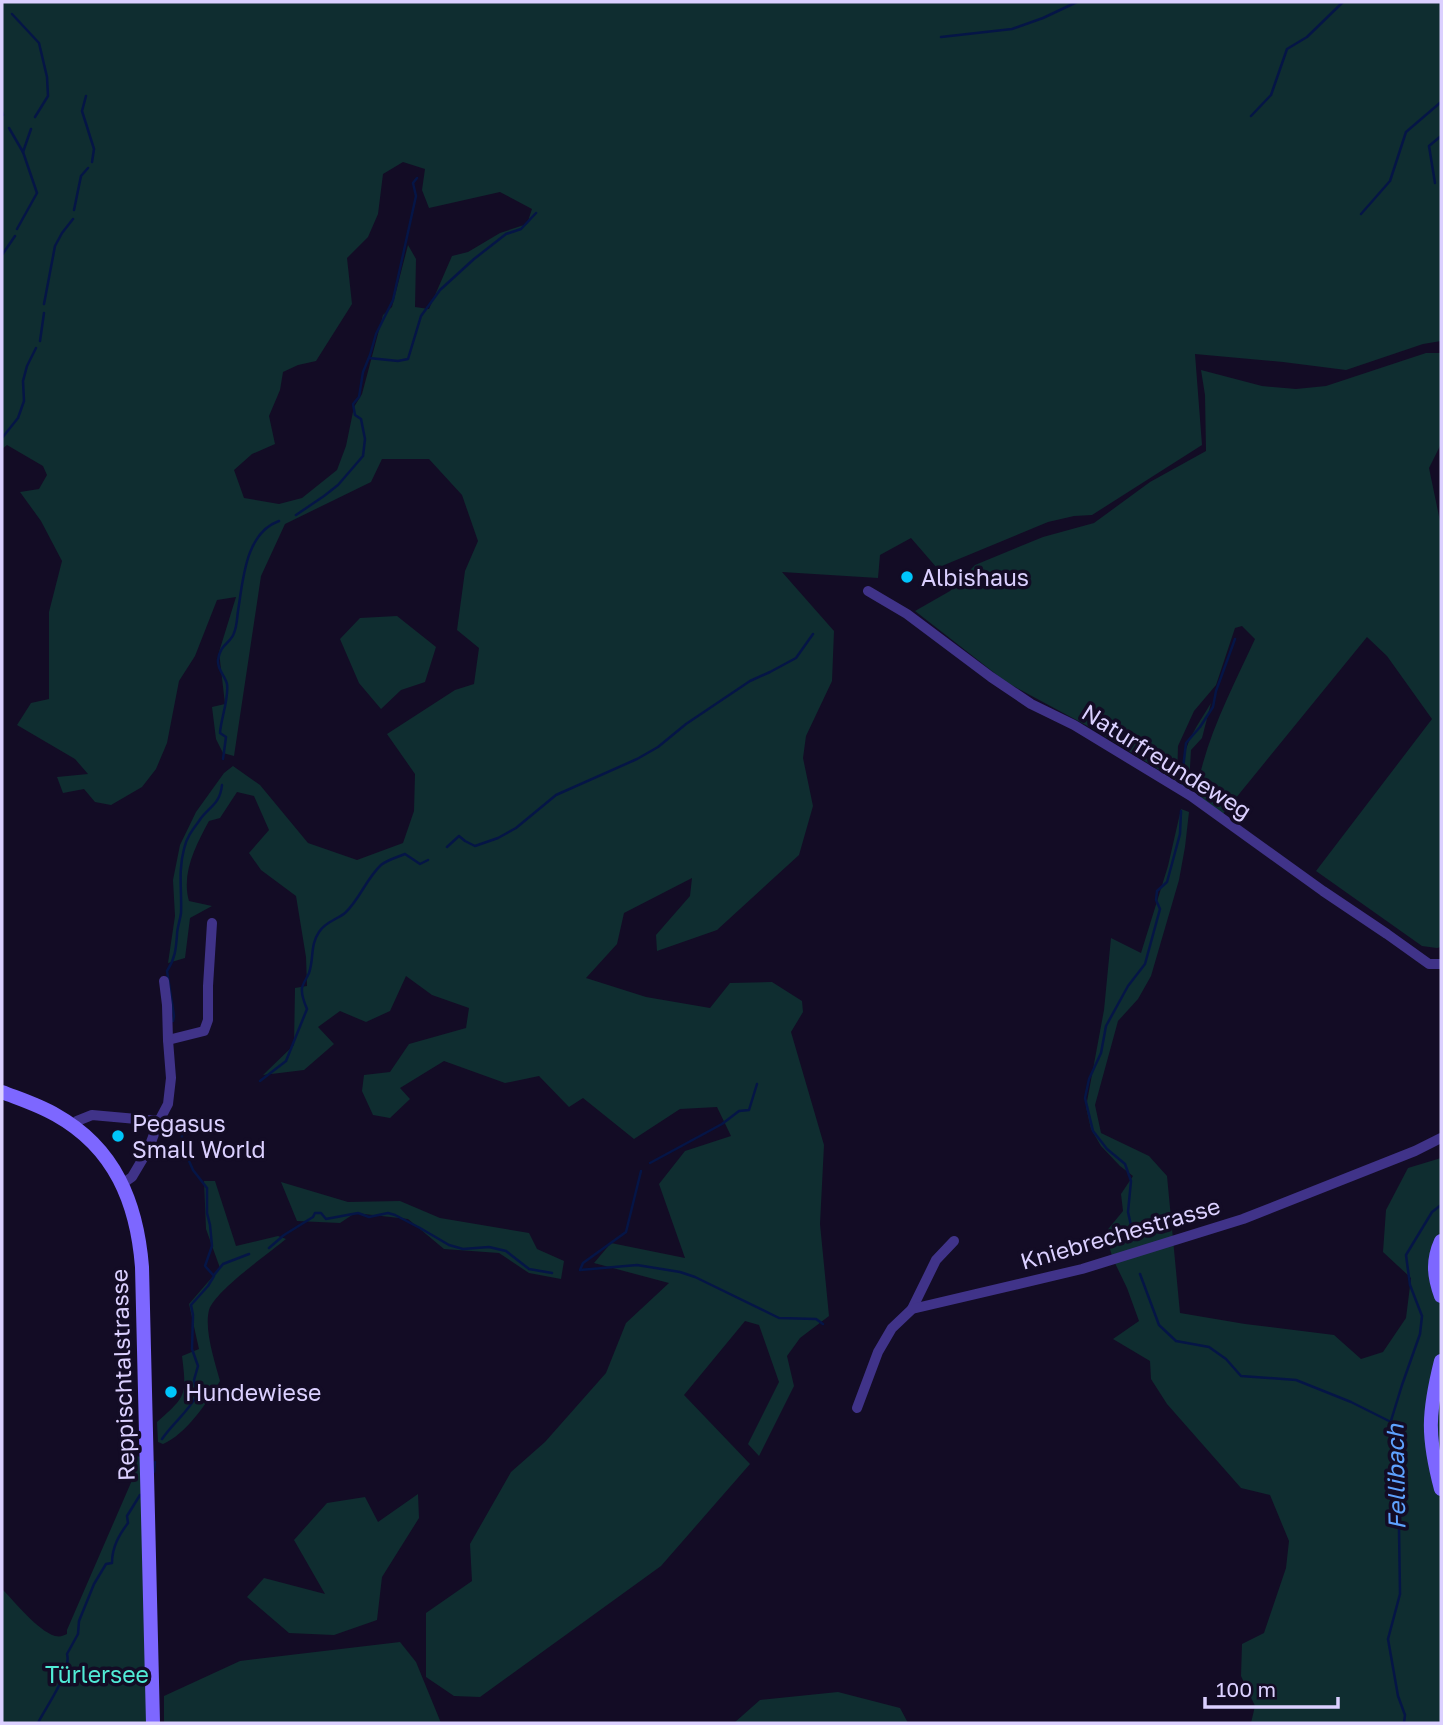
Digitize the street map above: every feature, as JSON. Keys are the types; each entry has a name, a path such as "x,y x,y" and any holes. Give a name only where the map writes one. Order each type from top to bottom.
{"main road":[{"name":"Reppischtalstrasse","path":"2,1092 34,1104 73,1125 101,1152 113,1168 136,1219 142,1267 153,1723"},
{"path":"1441,1241 1434,1267 1441,1296"},
{"path":"1441,1361 1431,1406 1430,1426 1432,1450 1441,1489"}],"street":[{"name":"Naturfreundeweg","path":"868,592 907,614 1031,704 1074,725 1191,796 1429,964 1441,964"},
{"path":"167,1040 204,1031 208,1020 212,923"},
{"path":"122,1184 132,1177 148,1150 168,1104 171,1078 163,981"},
{"path":"73,1125 92,1115 159,1121"},
{"name":"Kniebrechestrasse","path":"912,1310 1082,1269 1243,1219 1415,1151 1441,1138"},
{"path":"857,1408 878,1352 892,1328 912,1310 936,1260 954,1241"}],"green space":[{"path":"2,2 1441,2 1441,341 1423,344 1346,370 1195,354 1202,445 1092,515 1048,522 937,568 911,538 880,555 878,578 782,572 834,631 832,681 806,736 803,758 813,806 799,855 717,930 657,951 656,935 690,896 692,878 624,913 617,944 586,978 646,997 710,1008 730,983 772,982 802,1001 803,1012 791,1032 824,1145 820,1224 829,1316 800,1338 787,1356 794,1386 759,1456 748,1444 779,1382 759,1325 745,1321 684,1395 750,1464 661,1566 480,1697 454,1696 426,1677 426,1613 472,1581 470,1544 511,1472 545,1442 606,1373 626,1323 669,1283 594,1263 611,1243 685,1258 659,1184 685,1151 731,1136 717,1107 680,1109 634,1139 583,1098 569,1107 539,1076 505,1083 444,1061 400,1088 410,1099 390,1118 373,1115 362,1091 364,1075 390,1072 409,1044 466,1028 469,1008 432,995 406,976 390,1011 366,1022 340,1011 318,1027 334,1044 304,1070 263,1075 294,1045 295,988 307,986 306,957 296,896 261,870 249,853 269,830 254,796 237,792 220,818 209,821 204,830 188,870 187,891 189,901 212,906 190,918 185,958 168,963 175,916 173,880 180,845 196,812 224,773 233,766 260,785 308,843 357,860 403,843 414,811 415,774 387,734 455,690 474,684 479,648 457,630 465,571 478,541 462,495 429,459 382,459 371,482 285,524 261,576 234,756 223,753 216,739 212,707 225,704 219,652 236,597 217,600 195,656 179,681 167,743 156,769 142,787 111,805 95,802 84,789 63,793 57,777 88,774 75,759 17,725 31,703 49,699 49,612 62,561 41,521 20,492 39,489 47,475 43,466 7,445 2,449","holes":["403,162 425,169 422,190 429,208 500,192 532,209 527,224 500,233 468,252 452,256 429,309 415,307 416,259 408,245 392,307 383,315 362,394 354,407 346,446 337,470 302,498 279,504 244,498 234,470 252,454 275,444 269,416 280,390 283,372 316,361 352,304 347,258 368,237 378,214 383,174"]},
{"path":"1426,353 1441,353 1441,444 1429,468 1441,538 1441,947 1437,948 1422,946 1316,871 1432,719 1387,656 1367,637 1222,815 1196,794 1213,734 1255,639 1242,626 1235,628 1216,685 1194,711 1178,746 1177,781 1093,729 1006,682 915,611 950,591 975,565 1043,537 1094,523 1150,482 1206,451 1205,395 1201,370 1262,386 1296,389 1326,386"},
{"path":"397,616 436,647 425,682 401,690 381,709 359,683 340,639 360,618"},
{"path":"1211,703 1202,738 1191,750 1189,784 1182,785 1186,751 1193,732"},
{"path":"1181,809 1189,812 1179,880 1151,976 1138,999 1118,1021 1095,1105 1101,1133 1149,1156 1167,1176 1180,1313 1334,1335 1361,1359 1383,1352 1406,1318 1411,1278 1383,1252 1386,1210 1408,1168 1441,1158 1441,1723 1251,1723 1255,1706 1241,1676 1242,1644 1264,1633 1286,1568 1289,1541 1270,1495 1241,1488 1167,1404 1151,1379 1150,1361 1113,1339 1139,1321 1105,1233 1123,1211 1121,1194 1133,1176 1101,1146 1091,1129 1086,1107 1104,1010 1111,938 1141,953 1168,866"},
{"path":"204,1181 215,1181 236,1246 278,1236 286,1239 221,1293 209,1310 208,1327 220,1381 188,1426 163,1444 158,1442 157,1422 182,1394 182,1356 199,1349 189,1304 220,1268 206,1229"},
{"path":"281,1182 348,1202 400,1201 440,1218 529,1233 537,1249 564,1261 561,1279 529,1273 499,1253 444,1249 408,1219 355,1213 340,1223 297,1221"},
{"name":"Türlersee","path":"135,1456 142,1457 148,1723 2,1723 2,1589 27,1616 48,1633 55,1636 67,1634 133,1478"},
{"path":"418,1494 419,1518 382,1577 377,1620 334,1635 289,1633 247,1597 264,1578 325,1594 294,1540 327,1503 365,1497 378,1522"},
{"path":"400,1642 416,1662 441,1723 164,1723 164,1696 240,1661"},
{"path":"838,1692 900,1708 908,1723 734,1723 760,1700"}],"waterway":[{"path":"941,37 1012,29 1077,2"},
{"path":"1251,116 1271,95 1287,49 1307,37 1343,2"},
{"path":"12,14 39,43 47,77 48,96 35,117"},
{"path":"86,96 82,111 94,149 92,162"},
{"path":"1361,214 1390,181 1406,132 1441,102"},
{"path":"9,128 23,152 37,193 17,229"},
{"path":"23,152 31,129"},
{"path":"1435,183 1429,146 1441,136"},
{"path":"74,210 81,176 88,168"},
{"path":"296,515 338,485 363,456 365,439 361,419 355,415 353,404 359,397 363,372 376,334 393,300 416,196 413,183 417,178"},
{"path":"369,358 398,361 408,359 421,316 440,290 506,234 521,229 536,213"},
{"path":"44,304 55,246 73,219"},
{"path":"2,255 15,236"},
{"path":"40,341 44,313"},
{"path":"2,438 18,418 24,401 23,381 36,348"},
{"path":"223,759 226,737 220,733 227,684 219,667 219,655 235,630 244,573 252,547 268,527 279,521"},
{"path":"447,847 459,836 475,846 498,838 516,828 556,795 658,747 686,724 750,681 796,658 813,634"},
{"path":"1184,786 1182,777 1186,743 1213,707 1235,639"},
{"path":"173,1021 167,971 175,954 181,913 182,857 188,837 216,801 222,785"},
{"path":"1134,1239 1128,1212 1131,1181 1125,1164 1107,1149 1093,1131 1085,1098 1089,1079 1101,1053 1106,1026 1128,986 1145,964 1160,909 1156,900 1157,891 1167,882 1180,834 1181,811"},
{"path":"260,1081 286,1061 307,1009 302,988 309,973 314,942 321,929 345,913 383,863 405,854 420,864 428,860"},
{"path":"650,1163 722,1124 739,1111 749,1110 757,1084"},
{"path":"162,1439 197,1395 194,1380 198,1366 192,1349 191,1305 214,1276 205,1266 212,1246 207,1213 207,1188 193,1170 182,1145 182,1134 195,1120"},
{"path":"580,1270 583,1263 626,1232 641,1171"},
{"name":"Fellibach","path":"1404,1723 1405,1715 1398,1696 1388,1639 1400,1594 1399,1528 1390,1424 1420,1334 1422,1316 1410,1285 1406,1255 1432,1212 1441,1205"},
{"path":"269,1248 315,1213 321,1213 326,1219 358,1213 369,1217 388,1213 449,1245 463,1249 489,1247 506,1251 529,1269 552,1273"},
{"path":"214,1275 223,1264 249,1254"},
{"path":"580,1270 637,1265 680,1272 779,1318 816,1319 823,1324"},
{"path":"1140,1274 1159,1325 1176,1341 1209,1347 1226,1359 1241,1376 1296,1380 1351,1402 1391,1422"},
{"path":"154,1472 155,1462"},
{"path":"38,1723 66,1670 67,1654 78,1634 79,1621 94,1584 106,1564 112,1563 113,1552 128,1523 127,1516 140,1495"}],"place":[{"name":"Albishaus","path":"907,577"},
{"name":"Pegasus Small World","path":"118,1136"},
{"name":"Hundewiese","path":"171,1392"}]}
